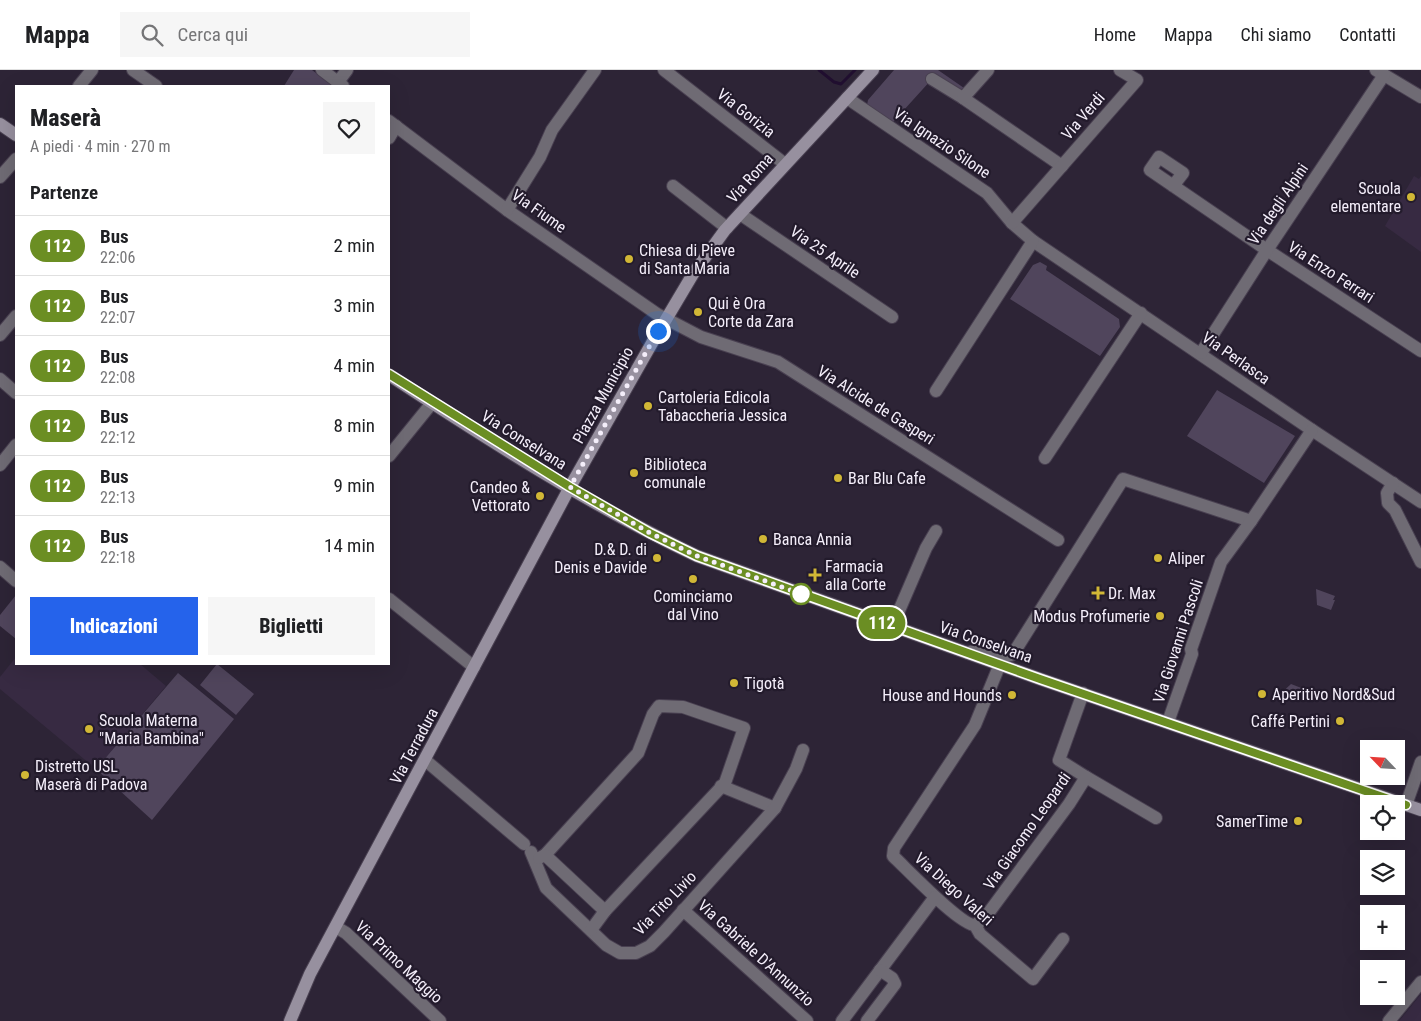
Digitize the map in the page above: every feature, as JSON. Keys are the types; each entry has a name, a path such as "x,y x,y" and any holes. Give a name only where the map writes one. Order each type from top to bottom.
{"main road":[{"name":"Via Roma","path":"666,319 693,274 727,228 873,70"},
{"path":"0,124 15,134"},
{"name":"Piazza Municipio","path":"570,487 666,319"},
{"name":"Via Conselvana","path":"390,375 432,403 570,487 650,533 697,556 892,627 1421,810"},
{"name":"Via Terradura","path":"290,1021 310,974 570,487"}],"street":[{"path":"80,85 92,70"},
{"path":"133,70 155,85"},
{"path":"322,70 341,84 347,70"},
{"path":"507,210 540,157 552,130 595,70"},
{"name":"Via Gorizia","path":"664,70 786,164"},
{"path":"964,98 988,70"},
{"name":"Via Verdi","path":"1012,223 1136,80 1120,70"},
{"path":"1380,72 1421,97"},
{"name":"Via degli Alpini","path":"1201,353 1380,72"},
{"name":"Via Verdi","path":"932,79 964,98 1062,166"},
{"name":"Via Ignazio Silone","path":"847,98 987,194 1012,223"},
{"name":"Via Fiume","path":"392,123 507,210 666,319"},
{"path":"0,177 15,160"},
{"path":"673,186 727,228"},
{"name":"Via Enzo Ferrari","path":"1173,186 1421,351"},
{"name":"Via 25 Aprile","path":"740,214 892,317"},
{"name":"Via Perlasca","path":"1012,223 1033,241 1421,502"},
{"path":"936,391 1033,241"},
{"path":"1045,458 1141,313"},
{"path":"0,335 15,317"},
{"name":"Via Alcide de Gasperi","path":"666,319 719,344 778,362 1058,540"},
{"path":"0,379 15,392"},
{"path":"390,455 432,403"},
{"path":"968,653 980,649 1003,656 1013,654 1123,479 1251,521 1312,430"},
{"path":"0,465 15,446"},
{"path":"1398,487 1386,493 1388,503 1395,510 1421,562"},
{"name":"Via Giovanni Pascoli","path":"1168,722 1221,562 1251,521"},
{"path":"892,627 926,548 936,531"},
{"path":"0,567 15,580"},
{"path":"390,600 474,667"},
{"name":"Via Diego Valeri","path":"1000,664 975,725 894,848 893,856 935,897 967,923 975,925 980,934 1032,979 1063,939"},
{"name":"Via Giacomo Leopardi","path":"1083,693 1059,760 1156,818"},
{"path":"591,930 605,911 722,786 727,778 744,728 683,707 659,706 653,714 638,753 533,853 605,911"},
{"name":"Via Tito Livio","path":"425,760 533,853 546,888 606,944 620,953 636,953 650,946 775,808 796,769 803,750"},
{"path":"1406,805 1421,762"},
{"name":"Via Giacomo Leopardi","path":"975,925 984,919 1069,804 1086,777"},
{"path":"722,786 775,808"},
{"path":"842,1021 935,897"},
{"name":"Via Gabriele D'Annunzio","path":"683,910 807,1021"},
{"name":"Via Primo Maggio","path":"336,926 346,933 440,1021"},
{"path":"867,1021 895,984 892,978 880,970"},
{"path":"1389,1021 1421,982"}],"shaded area":[{"path":"294,70 312,70 332,85 285,85"},
{"path":"894,70 938,70 964,88 960,93 932,79 893,122 867,105 868,100"},
{"name":"Scuola elementare","path":"1414,176 1419,179 1421,176 1421,252 1385,226"},
{"path":"1040,262 1047,266 1046,270 1119,319 1120,327 1100,356 1010,299 1033,265"},
{"path":"1217,390 1295,436 1264,483 1187,436"},
{"path":"1316,589 1335,596 1331,610 1317,605"},
{"path":"15,596 15,638 0,626 0,615"},
{"name":"Scuola Materna \"Maria Bambina\"","path":"15,658 15,665 141,665 166,686 96,769 0,689 0,677"},
{"path":"216,665 218,665 254,694 236,715 200,685"},
{"path":"178,673 234,719 152,820 96,769"},
{"path":"1291,684 1304,689 1300,702 1279,695"},
{"path":"1421,994 1421,1021 1399,1021"}],"waterway":[{"path":"819,70 834,82 841,84 855,70"}],"bus line":[{"name":"112","path":"390,375 432,403 570,487 650,533 697,556 900,630 1406,805"}],"place":[{"name":"Scuola elementare","path":"1411,197"},
{"name":"Chiesa di Pieve di Santa Maria","path":"629,259"},
{"name":"Qui è Ora Corte da Zara","path":"698,312"},
{"name":"Cartoleria Edicola Tabaccheria Jessica","path":"648,406"},
{"name":"Biblioteca comunale","path":"634,473"},
{"name":"Bar Blu Cafe","path":"838,478"},
{"name":"Candeo & Vettorato","path":"540,496"},
{"name":"Banca Annia","path":"763,539"},
{"name":"D.& D. di Denis e Davide","path":"657,558"},
{"name":"Aliper","path":"1158,558"},
{"name":"Farmacia alla Corte","path":"815,575"},
{"name":"Cominciamo dal Vino","path":"693,579"},
{"name":"Dr. Max","path":"1098,593"},
{"name":"Modus Profumerie","path":"1160,616"},
{"name":"Tigotà","path":"734,683"},
{"name":"Aperitivo Nord&Sud","path":"1262,694"},
{"name":"House and Hounds","path":"1012,695"},
{"name":"Caffé Pertini","path":"1340,721"},
{"name":"Scuola Materna \"Maria Bambina\"","path":"89,729"},
{"name":"Distretto USL Maserà di Padova","path":"25,775"},
{"name":"SamerTime","path":"1298,821"}],"route":[{"path":"658,331 570,487 650,533 697,556 801,594"}]}
